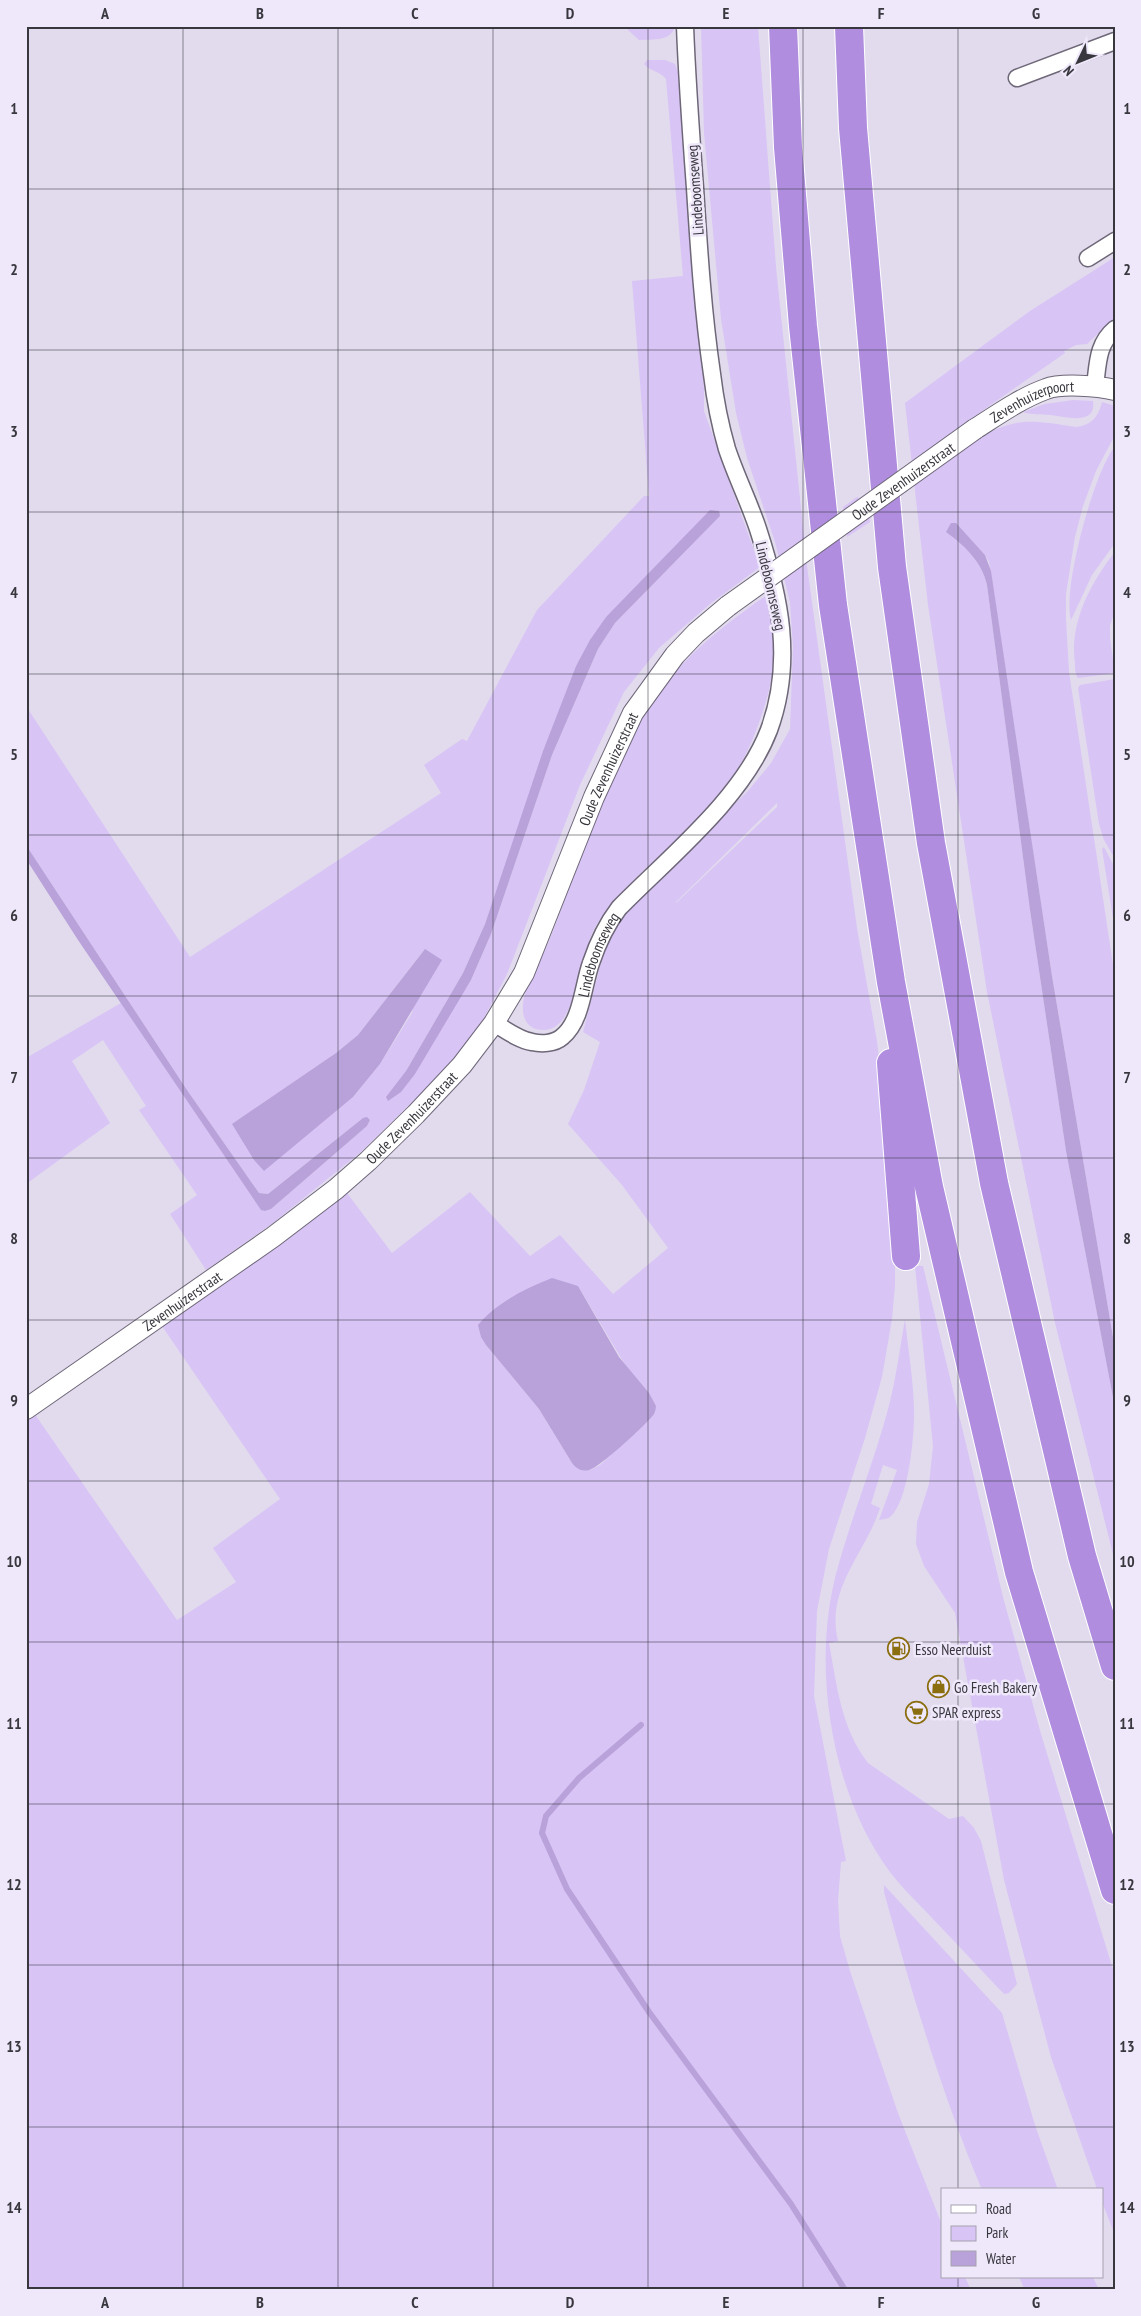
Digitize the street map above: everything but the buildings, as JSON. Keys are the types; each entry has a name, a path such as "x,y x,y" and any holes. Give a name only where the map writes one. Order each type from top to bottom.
{"highway":[{"path":"783,26 788,147 801,306 833,605 891,982 929,1187 1020,1572 1115,1890"},
{"path":"849,26 853,128 892,567 931,843 994,1184 1082,1556 1115,1666"},
{"path":"891,982 890,1050 906,1256"}],"street":[{"name":"Lindeboomseweg","path":"494,1023 534,1043 554,1042 562,1038 575,1020 591,963 608,923 619,908 740,784 758,756 770,728 782,683 784,648 779,610 758,530 728,451 719,418 712,373 701,273 685,26"},
{"path":"1016,78 1115,41"},
{"path":"1088,258 1115,241"},
{"name":"Zevenhuizerpoort","path":"1095,386 1099,350 1104,340 1115,329"},
{"name":"Zevenhuizerpoort","path":"975,429 1047,388 1095,386 1115,390"},
{"name":"Oude Zevenhuizerstraat","path":"336,1189 416,1114 462,1065 494,1023 524,973 594,797 633,713 675,655 696,632 728,606 975,429"},
{"name":"Zevenhuizerstraat","path":"26,1409 273,1237 336,1189"}],"green space":[{"path":"629,26 675,26 670,35 661,39 639,40 628,30"},
{"path":"701,26 758,26 776,267 807,566 857,928 877,1041 890,1152 895,1225 895,1285 892,1319 882,1377 865,1438 829,1549 817,1611 814,1696 846,1861 841,1862 838,1901 840,1936 898,2113 941,2222 941,2278 965,2278 971,2290 26,2290 26,1418 34,1413 177,1620 236,1582 213,1548 280,1499 162,1326 347,1193 392,1253 470,1192 530,1256 560,1235 613,1294 668,1248 622,1185 568,1124 584,1090 600,1042 583,1032 605,947 618,922 672,864 748,791 771,763 790,729 793,647 790,602 775,542 747,458 736,413 721,319 704,133","holes":["777,803 777,807 676,903","578,1286 627,1368 633,1434 600,1465 590,1470 572,1463 539,1409 486,1345 502,1304 516,1297"]},
{"path":"647,60 665,60 675,64 678,72 704,389 704,411 760,567 710,604 659,648 624,692 580,785 507,974 484,1018 451,1064 362,1151 273,1223 206,1270 170,1214 197,1195 139,1110 146,1106 103,1040 72,1061 110,1123 26,1184 26,1058 121,1003 261,1209 265,1211 271,1209 367,1126 370,1120 363,1118 268,1194 259,1193 187,1090 26,845 26,706 190,957 441,793 424,765 462,739 467,741 537,610 644,496 649,496 632,281 683,276 666,79 644,64","holes":["720,516 615,623 598,649 552,755 491,934 471,980 449,1015 406,1071 463,973 485,924 576,666 606,617","424,950 412,1013 380,1064 353,1097 232,1125 336,1053 358,1035"]},
{"path":"1115,257 1115,318 1087,344 1076,345 1064,351 1065,353 962,425 973,442 1000,428 1023,422 1082,426 1094,419 1102,402 1115,406 1115,435 1096,471 1083,506 1075,537 1066,594 1066,619 1069,672 1115,978 1115,1349 1052,976 989,562 985,555 956,524 947,532 972,555 985,577 987,585 1030,910 1066,1151 1115,1408 1115,1562 1055,1323 987,992 928,605 905,403 1030,311"},
{"path":"1073,400 1093,401 1093,409 1090,414 1085,417 1070,418 1023,412 1045,404"},
{"path":"1115,446 1115,543 1092,575 1071,620 1069,605 1075,558 1089,504 1098,480"},
{"path":"857,497 867,502 870,522 847,537 843,507"},
{"path":"1115,552 1115,610 1110,626 1110,638 1115,673 1078,678 1075,671 1074,648 1079,618 1090,590"},
{"path":"767,595 774,633 772,673 767,698 759,722 739,767 713,804 625,889 599,921 586,949 570,1006 561,1022 546,1030 532,1027 525,1019 523,1012 523,1004 528,986 548,944 594,818 637,723 667,681 697,650 730,622"},
{"path":"1115,679 1115,859 1104,840 1099,824 1078,688 1080,685"},
{"path":"1104,847 1115,868 1115,931 1102,849"},
{"path":"915,1266 923,1266 1003,1597 1041,1734 1115,1976 1115,2235 1104,2207 1104,2188 1096,2188 1051,2057 1004,1880 955,1613 924,1566 916,1544 917,1522 929,1484 933,1446"},
{"path":"905,1319 914,1407 910,1465 897,1509 890,1517 879,1520 897,1470 883,1465 871,1504 880,1508 874,1524 842,1587 837,1604 835,1622 838,1641 829,1643 841,1706 852,1736 868,1763 949,1819 963,1816 974,1828 981,1841 1017,1984 1009,1993 1004,1994 890,1872 870,1841 854,1806 841,1769 832,1731 827,1692 828,1614 840,1559 887,1414"},
{"path":"884,1885 1002,2013 1035,2125 1057,2188 981,2188 953,2116 928,2042 884,1892"},
{"path":"1019,2278 1093,2278 1099,2290 1025,2290"}],"water":[{"path":"710,510 719,511 720,516 615,623 598,649 552,755 491,934 471,980 415,1074 401,1092 388,1101 386,1097 406,1071 463,973 485,924 543,751 576,666 590,640 606,617"},
{"path":"951,523 956,523 985,555 991,571 1052,976 1115,1349 1115,1408 1066,1151 1030,910 987,585 981,569 972,555 946,532"},
{"path":"26,845 187,1090 259,1193 268,1194 363,1118 367,1117 370,1120 367,1126 271,1209 261,1210 78,940 26,859"},
{"path":"425,949 442,960 380,1064 353,1097 264,1171 254,1160 232,1124 336,1053 358,1035"},
{"path":"552,1278 578,1286 619,1357 649,1393 656,1406 654,1414 650,1419 612,1454 589,1470 579,1469 572,1463 539,1409 486,1345 481,1337 478,1325 502,1303 532,1286"}],"waterway":[{"path":"641,1725 579,1778 546,1816 542,1833 567,1889 649,2012 791,2204 845,2290"}],"place":[{"name":"Esso Neerduist","path":"899,1649"},
{"name":"Go Fresh Bakery","path":"938,1687"},
{"name":"SPAR express","path":"916,1712"}]}
